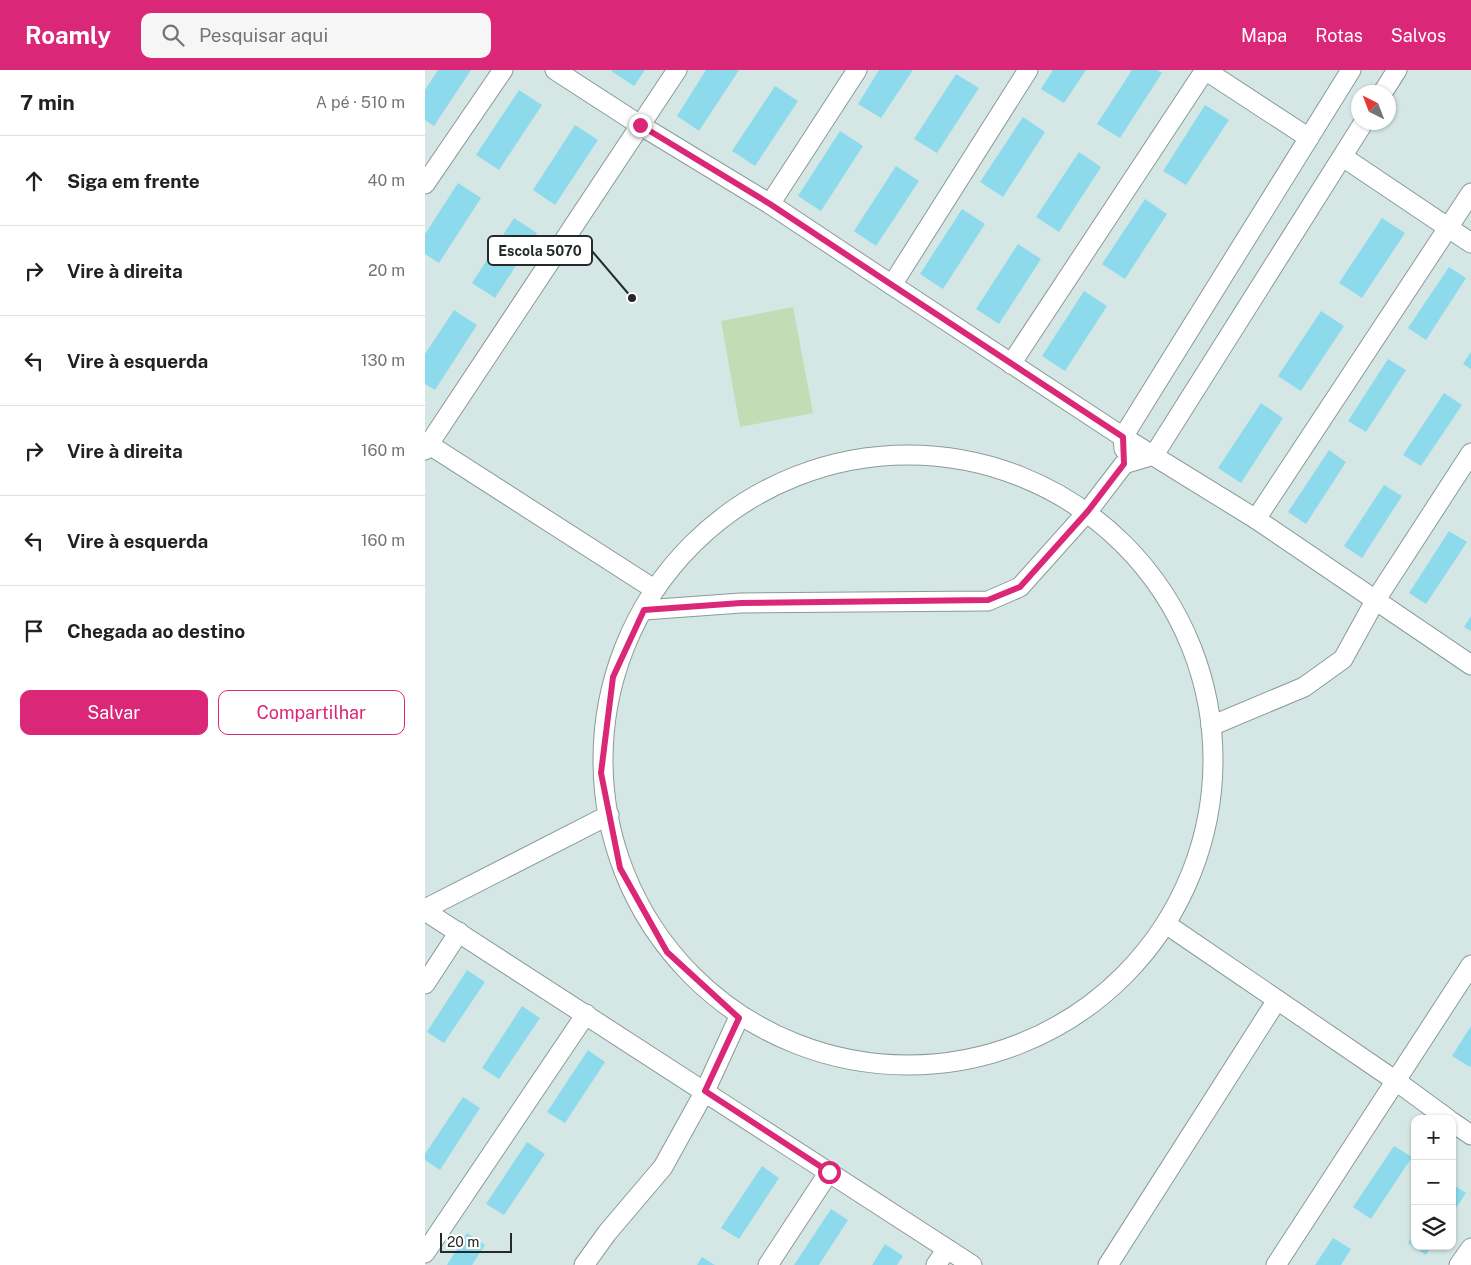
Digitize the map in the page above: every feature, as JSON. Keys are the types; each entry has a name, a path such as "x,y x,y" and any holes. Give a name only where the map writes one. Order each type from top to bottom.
{"street":[{"path":"425,184 503,70"},
{"path":"555,70 640,125 770,204 1123,437 1257,519 1471,665"},
{"path":"654,589 426,446 677,70"},
{"path":"770,204 857,70"},
{"path":"892,285 1028,70"},
{"path":"1011,364 1205,70 1309,138"},
{"path":"1124,464 1123,437 1351,70"},
{"path":"1387,85 1397,70"},
{"path":"644,610 741,603 988,600 1020,587 1088,511 1124,464 1154,455 1360,130"},
{"path":"1343,157 1471,243"},
{"path":"1257,519 1471,193"},
{"path":"904,453 1001,467 1088,511 1154,575 1197,657 1211,726 1215,748 1204,840 1166,924 1102,997 1018,1046 923,1066 827,1057 739,1018 667,952 620,868 609,815 601,773 613,677 654,589 721,518 807,471 904,453"},
{"path":"1211,726 1304,687 1343,658 1375,601 1471,453"},
{"path":"609,815 425,910 972,1265"},
{"path":"1166,924 1396,1081 1443,1115"},
{"path":"425,984 459,932"},
{"path":"1276,1265 1471,965"},
{"path":"1107,1265 1277,1000"},
{"path":"425,1253 586,1014"},
{"path":"585,1265 607,1234 663,1167 705,1091 739,1018"},
{"path":"1456,1125 1471,1135"},
{"path":"768,1265 829,1172"},
{"path":"1459,1265 1471,1248"},
{"path":"936,1265 947,1249"}],"green space":[{"path":"793,307 813,413 740,427 721,321"}],"building":[{"path":"438,70 471,70 434,126 425,120 425,90"},
{"path":"612,70 645,70 634,86"},
{"path":"706,70 739,70 699,131 677,116"},
{"path":"879,70 913,70 881,118 858,104"},
{"path":"1053,70 1086,70 1064,103 1041,89"},
{"path":"1132,70 1157,70 1162,73 1120,138 1097,124"},
{"path":"956,74 979,88 937,153 914,139"},
{"path":"775,86 798,101 755,166 732,151"},
{"path":"519,90 542,105 499,170 476,155"},
{"path":"1205,105 1229,120 1186,185 1163,171"},
{"path":"1023,117 1045,132 1003,197 980,182"},
{"path":"575,125 598,140 555,205 533,190"},
{"path":"840,131 863,146 821,211 798,196"},
{"path":"1079,152 1101,167 1059,232 1036,217"},
{"path":"896,166 919,181 876,246 854,231"},
{"path":"458,183 481,198 439,263 425,254 425,234"},
{"path":"1145,199 1167,214 1125,279 1102,264"},
{"path":"962,209 985,224 943,289 920,274"},
{"path":"514,218 537,233 495,298 472,283"},
{"path":"1382,218 1405,233 1362,298 1339,283"},
{"path":"1018,244 1041,259 999,324 976,309"},
{"path":"1449,267 1466,278 1426,340 1408,328"},
{"path":"1084,291 1107,306 1065,371 1042,356"},
{"path":"454,310 477,325 435,390 425,384 425,354"},
{"path":"1321,311 1344,326 1301,391 1278,376"},
{"path":"1471,352 1471,369 1463,364"},
{"path":"1388,359 1406,370 1366,432 1348,421"},
{"path":"1444,393 1462,405 1421,466 1403,455"},
{"path":"1261,403 1283,418 1241,483 1218,468"},
{"path":"1329,450 1346,462 1306,524 1288,512"},
{"path":"1384,485 1402,496 1362,558 1344,546"},
{"path":"1449,531 1467,542 1426,604 1409,593"},
{"path":"1471,616 1471,631 1464,627"},
{"path":"467,970 485,982 444,1043 427,1032"},
{"path":"522,1006 540,1018 499,1079 482,1068"},
{"path":"1471,1026 1471,1066 1470,1067 1452,1056"},
{"path":"588,1050 605,1062 565,1123 547,1112"},
{"path":"463,1097 480,1108 440,1170 425,1160 425,1154"},
{"path":"527,1142 545,1154 504,1215 486,1204"},
{"path":"1394,1146 1411,1156 1371,1219 1353,1207"},
{"path":"762,1166 779,1178 739,1239 721,1228"},
{"path":"1456,1187 1466,1193 1456,1208"},
{"path":"831,1209 848,1220 819,1265 794,1265"},
{"path":"467,1233 485,1245 472,1265 447,1265"},
{"path":"1333,1238 1351,1249 1341,1265 1315,1265"},
{"path":"885,1244 903,1256 897,1265 872,1265"},
{"path":"1418,1250 1429,1250 1426,1255"},
{"path":"702,1257 715,1265 697,1265"}],"place":[{"name":"Escola 5070","path":"632,298"}],"route":[{"path":"640,125 770,204 1123,437 1124,464 1088,511 1020,587 988,600 741,603 644,610 613,677 601,773 620,868 667,952 739,1018 705,1091 829,1172"}]}
